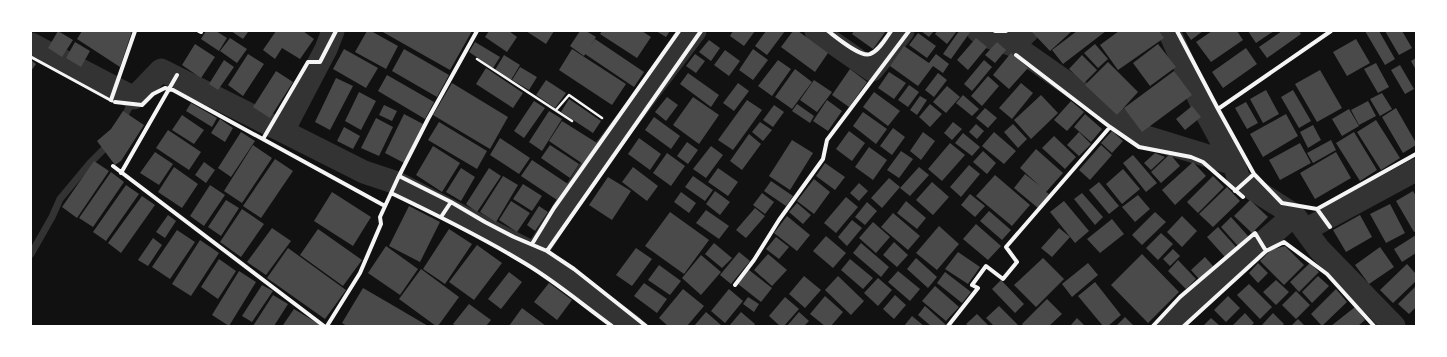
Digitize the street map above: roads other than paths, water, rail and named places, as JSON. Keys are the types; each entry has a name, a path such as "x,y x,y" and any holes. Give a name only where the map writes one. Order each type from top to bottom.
{"street":[{"path":"135,31 113,101 142,106 153,94 165,88 174,90 385,206"},
{"path":"263,139 308,62 320,62 336,31"},
{"path":"113,166 326,326 360,273 381,224 380,217 399,177 428,119 477,31"},
{"path":"533,244 554,208 679,31"},
{"path":"547,251 701,31"},
{"path":"828,31 858,52 867,55 872,53 891,31"},
{"path":"735,285 754,260 779,220 824,159 827,140 909,31"},
{"path":"995,31 1006,31"},
{"path":"1177,31 1254,174 1282,203 1317,209 1416,154"},
{"path":"1218,109 1331,31"},
{"path":"1016,55 1110,127 1139,147 1191,157 1203,162 1243,197"},
{"path":"120,172 177,75"},
{"path":"948,326 978,288 972,285 986,266 1003,279 1017,262 1006,247 1110,127"},
{"path":"1235,191 1254,174"},
{"path":"399,177 451,202 485,222 547,251 574,269 646,326"},
{"path":"392,193 441,217 526,264 560,286 612,326"},
{"path":"441,217 451,202"},
{"path":"1317,209 1330,228"},
{"path":"1153,326 1180,297 1256,234 1266,251"},
{"path":"1184,326 1266,251 1284,242 1327,274 1374,326"}],"lane":[{"path":"31,57 113,101"}],"waterway":[{"path":"283,131 326,49 333,31"},
{"path":"535,254 588,172 695,31"},
{"path":"816,31 872,70 903,31"},
{"path":"978,31 983,35 1013,45 1143,136 1234,164 1239,180 1294,215 1319,249 1394,326"},
{"path":"1013,45 1028,31"},
{"path":"1169,31 1203,107 1234,164"},
{"path":"31,44 134,98 161,70 364,172 397,183 535,254 632,326"},
{"path":"122,121 134,98"},
{"path":"31,254 52,217 60,199 90,163 109,144"},
{"path":"1305,230 1416,170"},
{"path":"1169,326 1185,310 1294,215"}]}
